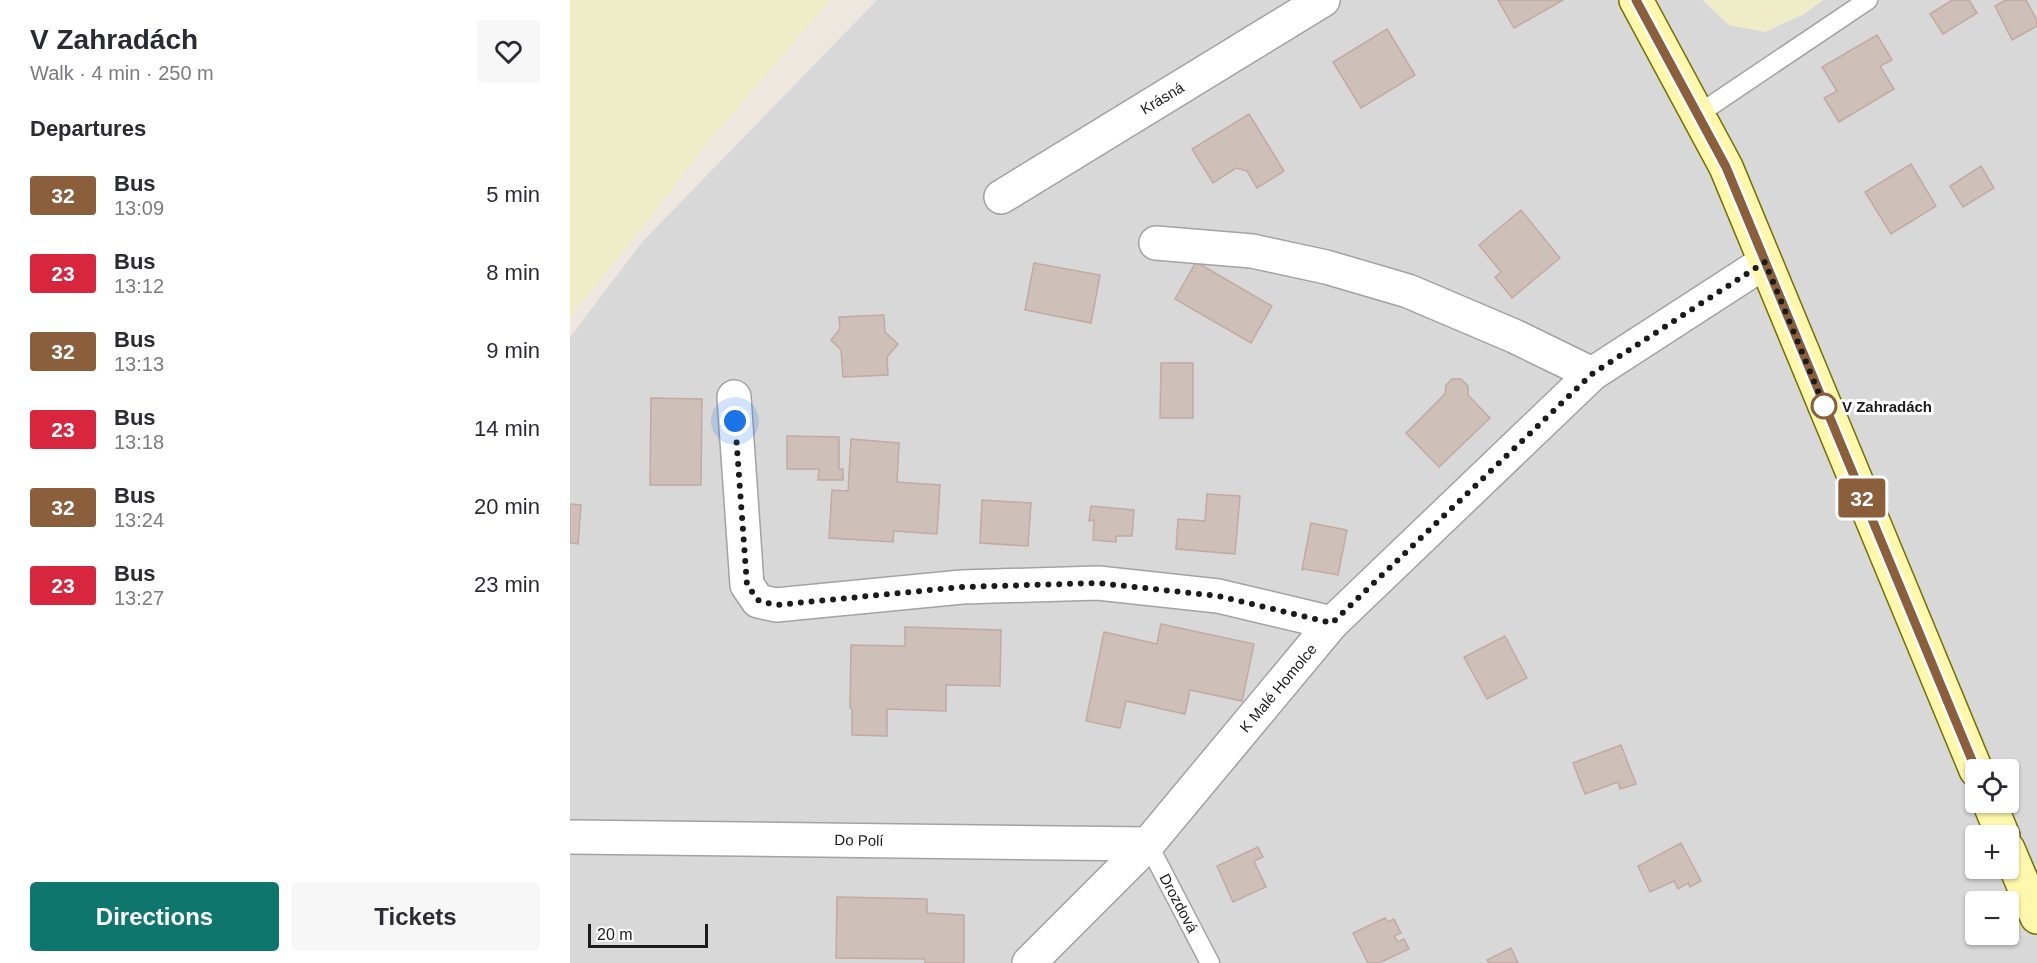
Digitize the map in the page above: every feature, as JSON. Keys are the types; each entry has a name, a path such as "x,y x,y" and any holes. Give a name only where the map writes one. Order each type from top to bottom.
{"street":[{"name":"Krásná","path":"1000,197 1323,0"},
{"path":"1636,0 1726,167 1971,759"},
{"path":"1156,243 1252,251 1326,267 1408,291 1514,336 1592,374"},
{"name":"K Malé Homolce","path":"1029,963 1148,844 1332,623 1592,374 1765,262"},
{"path":"734,397 747,585 759,601 776,605 962,587 1098,583 1218,596 1332,623"},
{"name":"Do Polí","path":"570,837 1148,844"},
{"path":"2019,875 2037,917"}],"lane":[{"path":"1697,115 1868,0"},
{"name":"Drozdová","path":"1148,844 1210,963"}],"shaded area":[{"path":"570,0 830,0 696,157 570,318"},
{"path":"877,0 1703,0 1729,25 1804,14 1823,0 2037,0 2037,963 570,963 570,337 643,241"},
{"path":"1703,0 1823,0 1804,14 1765,32 1729,25"}],"building":[{"path":"1498,0 1563,0 1514,28"},
{"path":"1952,0 1969,0 1977,13 1943,34 1930,14"},
{"path":"2006,0 2026,0 2037,20 2037,26 2012,40 1995,6"},
{"path":"1387,29 1415,75 1361,108 1333,62"},
{"path":"1877,35 1892,60 1880,66 1894,89 1839,122 1824,98 1837,91 1822,67"},
{"path":"1249,114 1284,171 1257,188 1247,171 1236,168 1213,183 1192,149"},
{"path":"1911,164 1936,206 1891,234 1865,192"},
{"path":"1981,166 1994,188 1963,207 1950,186"},
{"path":"1521,210 1560,258 1512,298 1495,277 1501,272 1479,245"},
{"path":"1196,262 1272,306 1251,343 1175,299"},
{"path":"1034,263 1100,275 1091,323 1025,310"},
{"path":"884,315 885,332 898,344 887,357 888,375 843,377 841,350 831,340 840,329 839,317"},
{"path":"1161,363 1193,363 1193,418 1160,418"},
{"path":"1452,379 1461,379 1468,386 1468,395 1490,418 1439,467 1406,433 1445,394 1446,385"},
{"path":"651,398 702,399 701,485 650,485"},
{"path":"787,436 839,437 839,469 843,469 843,480 818,480 819,469 787,469"},
{"path":"851,439 899,443 897,482 940,485 937,534 894,531 893,542 829,538 832,490 848,491"},
{"path":"1207,494 1240,496 1235,554 1176,549 1178,519 1205,521"},
{"path":"982,500 1031,503 1028,546 980,543"},
{"path":"570,504 581,505 578,544 570,543"},
{"path":"1091,506 1134,510 1132,536 1116,536 1116,542 1093,540 1094,520 1089,521"},
{"path":"1311,523 1347,530 1338,575 1302,570"},
{"path":"1161,624 1254,644 1242,701 1190,690 1185,714 1126,701 1120,728 1086,721 1104,632 1157,644"},
{"path":"905,627 1001,630 1000,686 946,685 946,711 887,709 887,736 852,735 851,645 905,646"},
{"path":"1505,636 1527,678 1487,699 1464,657"},
{"path":"1621,745 1636,784 1620,789 1618,782 1585,794 1573,763"},
{"path":"1681,843 1701,881 1690,887 1688,883 1678,889 1674,881 1650,892 1638,866"},
{"path":"1258,847 1263,857 1254,861 1266,887 1233,902 1217,866"},
{"path":"837,897 927,899 927,913 964,915 964,963 925,963 925,959 836,958"},
{"path":"1385,918 1388,922 1394,919 1401,933 1394,936 1398,942 1404,939 1409,949 1379,963 1368,963 1353,933"},
{"path":"1511,948 1518,963 1489,963 1487,960"}],"bus line":[{"name":"32","path":"1636,0 1726,167 1971,759"}],"place":[{"name":"V Zahradách","path":"1824,406"}],"route":[{"path":"735,421 747,585 759,601 776,605 962,587 1098,583 1218,596 1332,623 1592,374 1765,262 1827,413 1824,406"}]}
